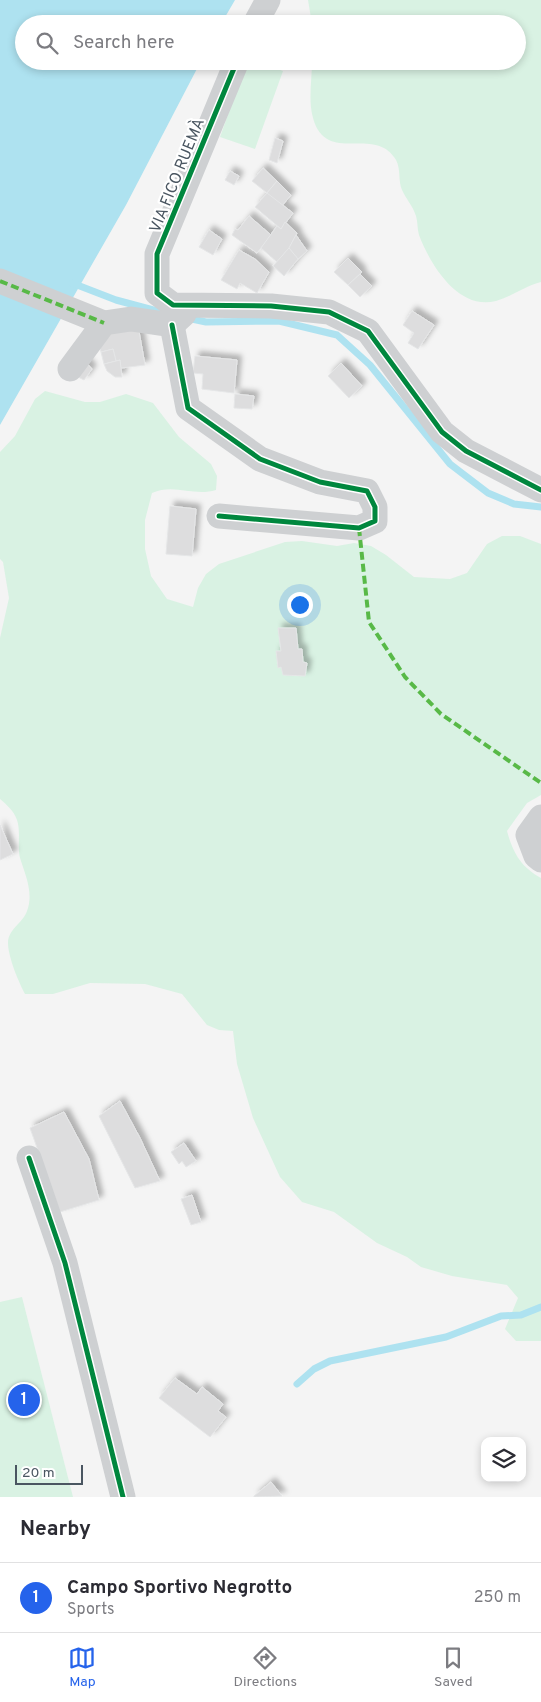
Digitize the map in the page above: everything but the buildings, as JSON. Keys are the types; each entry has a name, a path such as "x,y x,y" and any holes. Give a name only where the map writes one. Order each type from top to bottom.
{"street":[{"path":"260,15 268,0"},
{"name":"VIA FICO RUEMÀ","path":"233,70 157,254 157,293 174,305 271,306 328,312 368,331 442,432 466,452 541,490"},
{"path":"0,281 104,323 131,319 172,325 195,305"},
{"path":"70,369 104,323"},
{"path":"172,325 188,408 260,459 320,482 367,491 375,507 375,521 359,528 219,516"},
{"path":"541,817 528,835 536,856 541,860"},
{"path":"29,1158 65,1263 123,1497"}],"green space":[{"path":"308,0 541,0 541,282 496,301 482,302 469,299 458,292 447,283 424,247 419,235 415,212 402,190 396,160 387,150 376,145 339,143 328,140 319,132 313,118 311,104 312,70 526,70 526,15 310,15"},
{"path":"244,70 283,71 255,149 220,137"},
{"path":"45,391 85,402 100,402 126,394 153,403 179,437 211,464 217,476 216,490 200,492 168,489 152,493 145,520 145,549 151,576 167,599 193,607 198,588 206,574 219,564 285,542 302,541 337,546 354,543 371,546 414,577 450,579 467,573 487,544 502,536 520,536 541,544 541,795 527,803 507,831 519,859 528,869 541,878 541,1341 516,1341 505,1329 518,1298 507,1285 452,1276 421,1267 407,1257 377,1243 334,1212 302,1202 280,1177 253,1118 237,1064 233,1031 219,1030 207,1025 182,994 145,984 90,983 53,994 25,994 12,962 8,943 10,934 27,911 30,897 19,853 17,820 8,806 0,799 0,638 9,598 3,562 0,559 0,452 15,436 35,399"},
{"path":"22,1297 73,1497 0,1497 0,1302"}],"water":[{"path":"0,0 235,0 226,15 15,15 15,70 196,70 126,205 0,425"}],"waterway":[{"path":"72,283 116,300 157,311"},
{"path":"187,318 206,322 279,321 337,335 370,365 450,464 488,493 514,504 541,507"},
{"path":"297,1384 314,1369 330,1361 446,1337 501,1316 521,1315 541,1307"}],"marked path":[{"path":"0,281 104,323"},
{"path":"359,528 369,622 405,677 441,714 541,783"}],"cycle path":[{"path":"233,70 157,254 157,293 173,305 271,306 329,312 368,331 442,432 466,451 541,490"},
{"path":"172,325 188,408 260,459 320,482 367,491 375,507 375,521 359,528 219,516"},
{"path":"29,1158 65,1263 123,1497"}],"place":[{"name":"Campo Sportivo Negrotto","path":"24,1400"}]}
